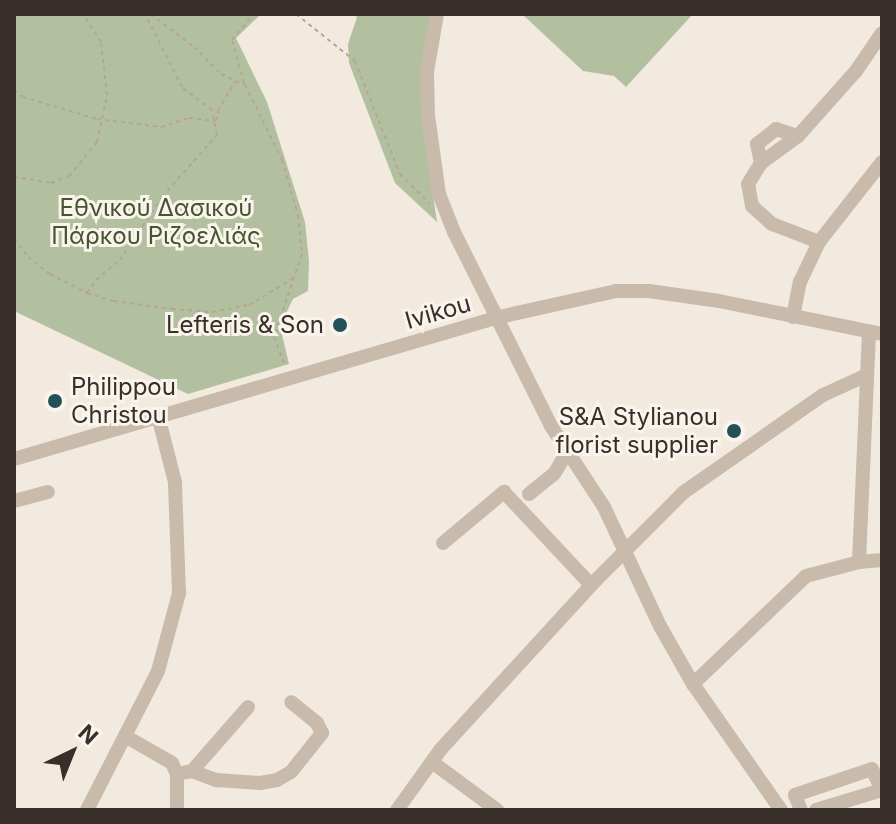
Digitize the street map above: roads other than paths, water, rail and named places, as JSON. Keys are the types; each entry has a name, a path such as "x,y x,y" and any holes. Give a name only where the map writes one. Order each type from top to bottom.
{"street":[{"path":"437,14 427,72 428,115 439,194 446,211 551,426 604,507 660,626 693,684 782,810 800,807 795,795 872,769 882,790 816,810"},
{"path":"819,242 772,224 752,206 748,184 761,163 798,136 856,71 882,33"},
{"path":"793,317 800,282 819,242 881,165"},
{"name":"Ivikou","path":"14,459 499,317 616,291 649,291 876,333"},
{"path":"859,562 867,375 876,333"},
{"path":"397,810 432,762 591,585 684,492 823,395 867,375"},
{"path":"87,810 158,671 179,593 175,482 158,416"},
{"path":"529,494 554,474 567,452"},
{"path":"14,501 48,492"},
{"path":"443,543 504,492 591,585"},
{"path":"693,684 806,576 859,562 882,560"},
{"path":"125,736 162,755 184,773 216,780 260,783 277,780 291,772 322,733 317,723 291,702"},
{"path":"177,810 184,773 248,707"},
{"path":"432,762 497,810"}],"place":[{"name":"Lefteris & Son","path":"340,325"},
{"name":"Philippou Christou","path":"55,401"},
{"name":"S&A Stylianou florist supplier","path":"734,431"}],"park label":[{"name":"Εθνικού Δασικού Πάρκου Ριζοελιάς","path":"156,222"}]}
